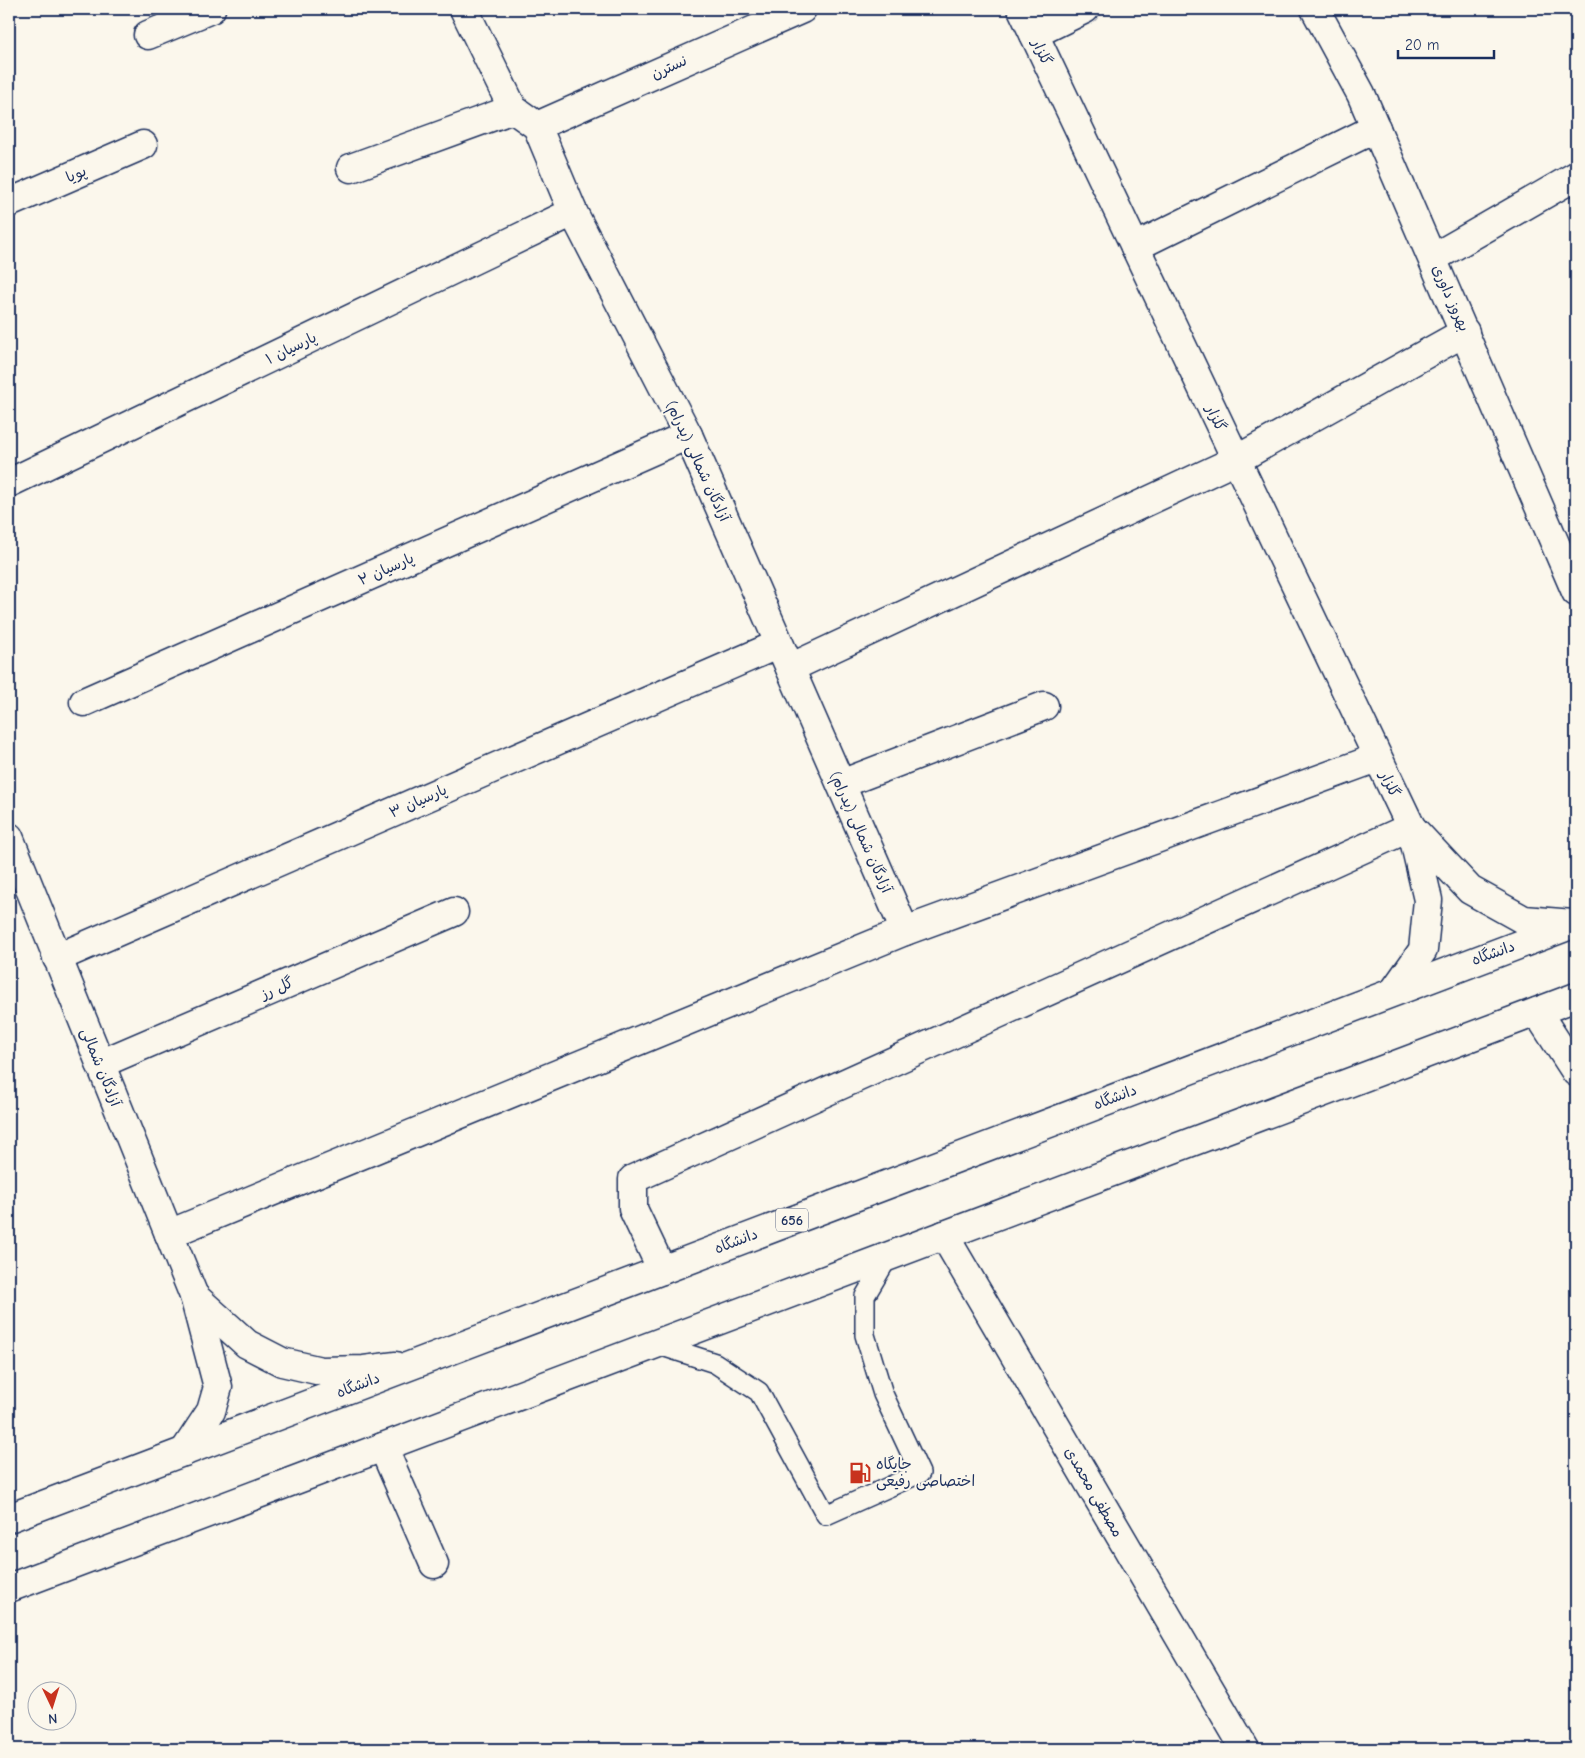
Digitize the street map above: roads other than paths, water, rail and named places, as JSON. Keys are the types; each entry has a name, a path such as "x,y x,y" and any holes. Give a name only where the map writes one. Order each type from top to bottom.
{"street":[{"path":"148,35 211,9"},
{"path":"464,9 513,109 537,126"},
{"name":"نسترن","path":"537,126 802,9"},
{"name":"گلزار","path":"1022,9 1411,827"},
{"path":"1034,34 1085,9"},
{"name":"بهروز داوری","path":"1315,9 1361,94 1465,332 1568,547 1576,592"},
{"path":"350,168 513,109"},
{"name":"آزادگان شمالی (پدرام)","path":"537,126 573,212 688,435 904,931"},
{"path":"1135,247 1376,128"},
{"name":"پویا","path":"9,203 142,145"},
{"path":"1433,258 1576,176"},
{"name":"پارسیان ۱","path":"9,483 573,212"},
{"name":"پارسیان ۳","path":"58,958 785,656 1236,460 1465,332"},
{"name":"پارسیان ۲","path":"84,702 688,435"},
{"path":"841,784 1044,706"},
{"path":"169,1234 904,931 1377,758"},
{"path":"1411,827 1470,890 1524,920 1575,923"},
{"path":"1394,990 1423,950 1428,900 1411,827"},
{"path":"662,1270 633,1209 633,1179 1411,827"},
{"name":"آزادگان شمالی","path":"9,837 194,1296 218,1387 211,1411 184,1452"},
{"name":"گل رز","path":"100,1064 454,912"},
{"name":"دانشگاه","path":"9,1518 1394,990 1575,923"},
{"path":"10,1588 1576,997"},
{"path":"1537,1012 1576,1072"},
{"name":"مصطفی محمدی","path":"944,1235 1245,1749"},
{"path":"194,1296 247,1344 282,1362 321,1371 364,1370 413,1364"},
{"path":"383,1447 434,1564"}],"lane":[{"path":"656,1344 715,1364 760,1392 826,1515 920,1473 883,1394 865,1335 865,1296 888,1257"}],"place":[{"name":"جایگاه اختصاصی رفیعی","path":"860,1473"}]}
